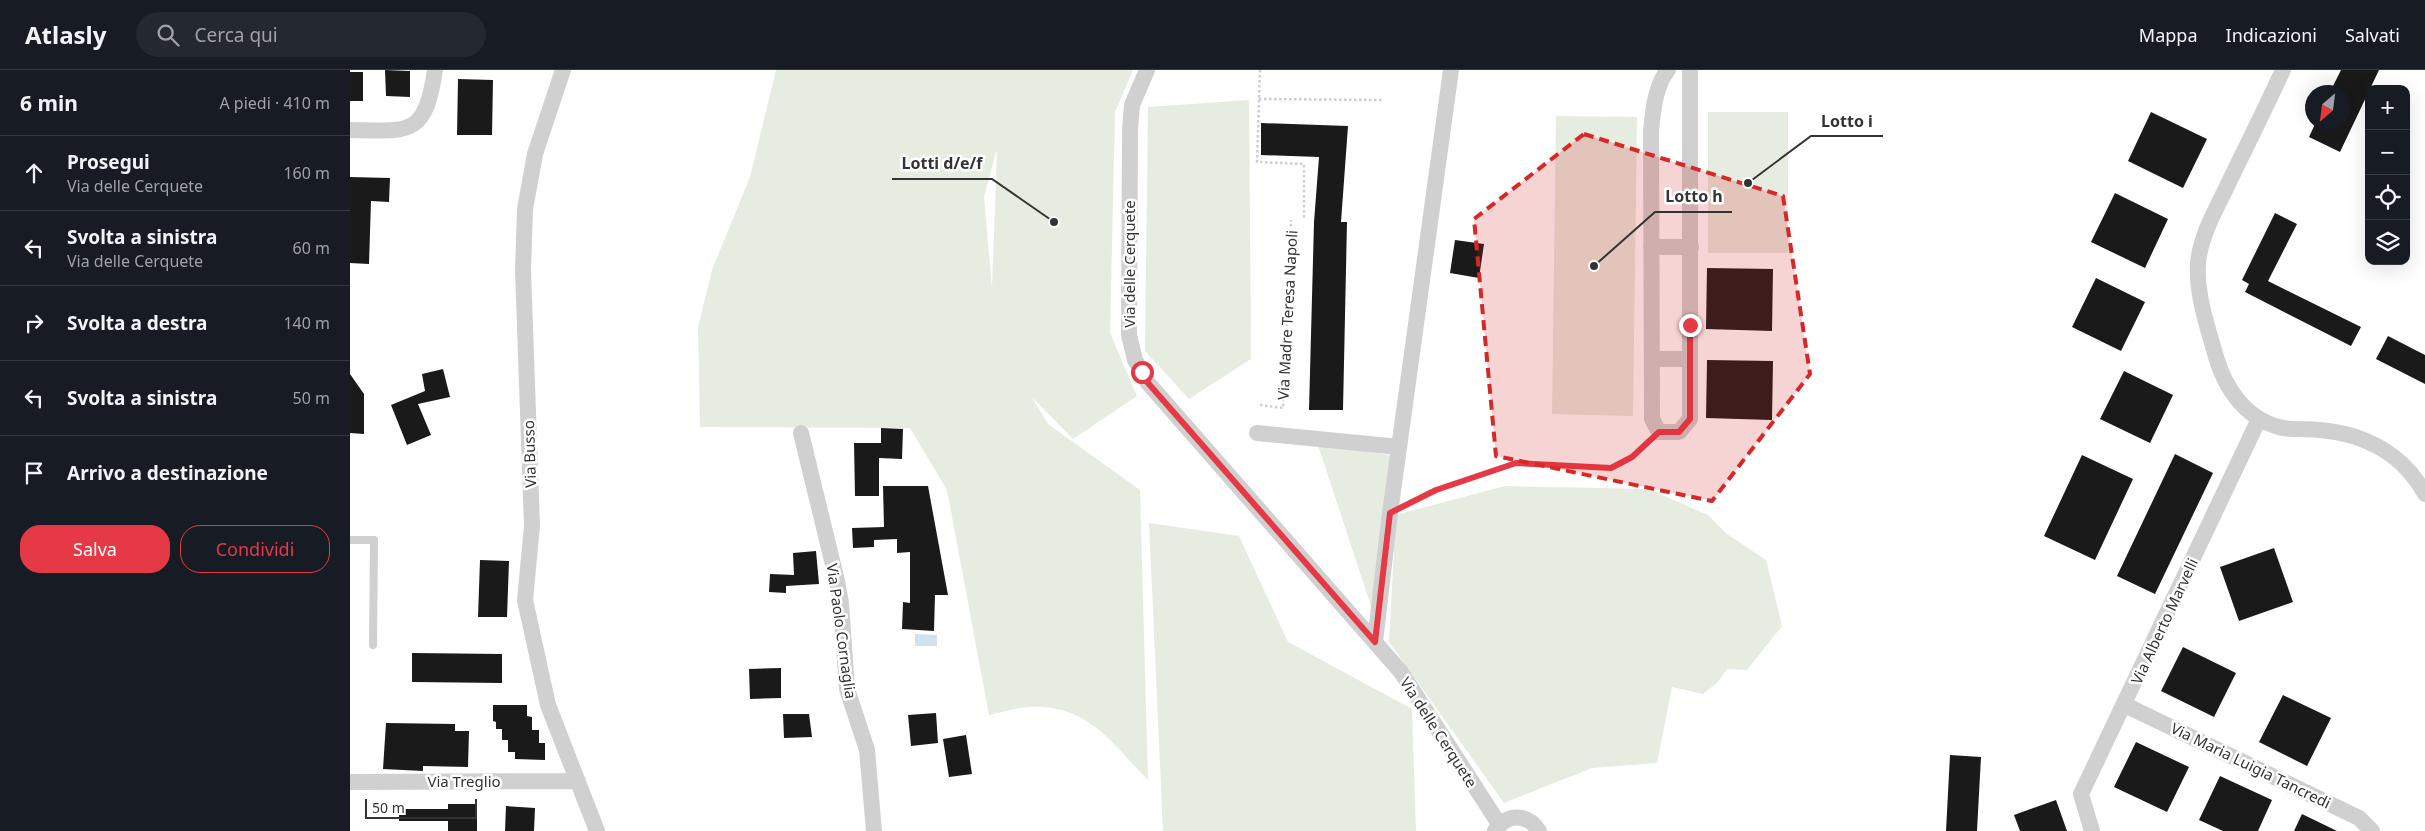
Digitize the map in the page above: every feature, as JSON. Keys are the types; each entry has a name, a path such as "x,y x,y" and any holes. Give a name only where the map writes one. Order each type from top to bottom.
{"street":[{"path":"350,130 401,130 417,122 428,104 434,70"},
{"name":"Via Busso","path":"563,70 535,154 524,209 523,270 532,526 525,600 548,705 597,831"},
{"name":"Via delle Cerquete","path":"1147,70 1132,105 1130,130 1129,335 1135,360 1148,383 1401,672 1497,828"},
{"path":"1375,642 1390,513 1451,70"},
{"path":"1668,70 1664,75 1654,103 1651,131 1652,419 1659,432 1679,432 1690,419 1690,70"},
{"path":"2283,70 2216,210 2202,246 2198,263 2198,282 2203,306 2221,372 2231,392 2243,406 2259,419 2279,427 2320,430 2363,439 2382,448 2396,458 2407,468 2425,494"},
{"path":"1651,248 1690,247"},
{"path":"1652,359 1690,359"},
{"name":"Via Alberto Marvelli","path":"2096,829 2082,794 2259,419"},
{"name":"Via Paolo Cornaglia","path":"801,433 837,581 841,603 847,689 867,750 874,831"},
{"path":"1257,433 1399,447"},
{"name":"Via Maria Luigia Tancredi","path":"2125,705 2359,818 2372,831"},
{"name":"Via Treglio","path":"350,782 578,780"},
{"path":"1497,828 1507,819 1517,817 1527,819 1539,831"}],"lane":[{"path":"350,540 374,540 373,645"}],"path":[{"name":"Via Madre Teresa Napoli","path":"1260,70 1257,162 1304,164 1304,220"},
{"path":"1259,99 1382,100"},
{"name":"Via Madre Teresa Napoli","path":"1260,405 1283,408 1291,220"},
{"path":"1390,513 1436,490 1516,463 1611,468 1632,457 1659,432"}],"highlighted area":[{"path":"1584,134 1783,196 1810,374 1712,501 1496,456 1474,219"}],"shaded area":[{"path":"776,70 1133,70 1115,112 1110,333 1137,396 1073,439 1032,397 1048,424 1140,490 1148,780 1096,728 1082,718 1066,711 1049,707 1028,707 989,715 947,490 910,428 700,427 698,327 712,270 750,177","holes":["997,152 992,288 984,197"]},
{"path":"1249,100 1251,359 1189,399 1145,351 1148,107"},
{"path":"1708,112 1788,112 1788,253 1708,253"},
{"path":"1556,116 1637,117 1633,416 1552,414"},
{"path":"1318,445 1391,455 1373,612"},
{"path":"1505,486 1649,489 1708,515 1727,534 1766,560 1782,626 1747,670 1727,669 1718,682 1703,694 1672,687 1657,763 1592,768 1504,803 1389,642 1396,515"},
{"path":"1149,523 1239,536 1288,642 1412,709 1416,831 1163,831"}],"water":[{"path":"915,634 937,635 937,646 915,646"}],"building":[{"path":"385,70 410,71 410,97 386,96"},
{"path":"2341,70 2379,70 2372,85 2365,85 2365,99 2340,152 2309,137 2312,130 2350,130 2350,85 2334,85"},
{"path":"350,72 363,72 363,101 350,101"},
{"path":"458,79 493,80 492,135 457,135"},
{"path":"2151,112 2207,139 2183,188 2128,161"},
{"path":"1261,123 1348,126 1341,222 1347,222 1343,410 1309,410 1314,222 1319,157 1261,155"},
{"path":"350,177 390,178 389,202 371,201 369,264 350,263"},
{"path":"2115,193 2168,219 2145,268 2091,242"},
{"path":"2275,213 2297,224 2268,281 2361,327 2351,346 2245,292 2249,284 2242,280"},
{"path":"1455,240 1484,244 1479,278 1450,273"},
{"path":"1707,268 1773,269 1772,331 1706,329"},
{"path":"2096,278 2145,302 2121,351 2072,327"},
{"path":"2388,336 2425,355 2425,384 2376,359"},
{"path":"1707,360 1773,361 1772,420 1706,418"},
{"path":"443,369 450,397 418,404 431,435 407,445 391,405 425,391 422,374"},
{"path":"2124,371 2173,395 2150,443 2100,419"},
{"path":"350,374 364,394 364,434 350,433"},
{"path":"881,428 903,429 902,459 879,458 879,496 855,496 854,443 881,443"},
{"path":"2175,454 2213,473 2155,594 2117,576"},
{"path":"2082,455 2133,479 2095,560 2044,536"},
{"path":"883,486 928,486 948,595 935,595 934,631 902,629 903,602 910,603 910,552 897,553 897,539 874,540 874,547 853,548 852,528 884,527"},
{"path":"2274,548 2293,602 2239,621 2220,567"},
{"path":"816,551 819,584 786,586 786,593 769,592 770,574 794,575 793,553"},
{"path":"480,560 509,561 507,617 478,617"},
{"path":"2183,647 2236,673 2214,717 2161,691"},
{"path":"412,653 502,654 502,683 412,682"},
{"path":"781,668 781,698 750,699 749,669"},
{"path":"2283,695 2331,718 2307,766 2259,742"},
{"path":"493,705 527,705 527,716 532,717 532,730 539,730 539,743 545,743 545,760 515,759 515,752 508,752 508,740 502,740 502,729 496,729 496,722 493,721"},
{"path":"936,713 938,743 911,746 908,715"},
{"path":"783,714 809,714 812,737 784,738"},
{"path":"386,723 455,724 455,731 469,731 468,767 423,766 423,771 383,769"},
{"path":"966,735 972,774 949,777 943,739"},
{"path":"2136,742 2189,767 2167,812 2114,787"},
{"path":"1950,755 1981,757 1977,831 1946,831"},
{"path":"2220,776 2272,800 2258,831 2223,831 2199,820"},
{"path":"2056,800 2067,831 2020,831 2014,815"},
{"path":"448,804 477,804 477,831 448,831 448,821 399,821 399,809 448,809"},
{"path":"506,806 535,808 534,831 505,831"},
{"path":"2302,814 2337,831 2294,831"}],"place":[{"name":"Lotto i","path":"1748,183"},
{"name":"Lotti d/e/f","path":"1054,222"},
{"name":"Lotto h","path":"1594,266"}],"route":[{"path":"1142,372 1148,383 1375,642 1390,513 1436,490 1516,463 1611,468 1632,457 1659,432 1679,432 1690,419 1690,325"}]}
